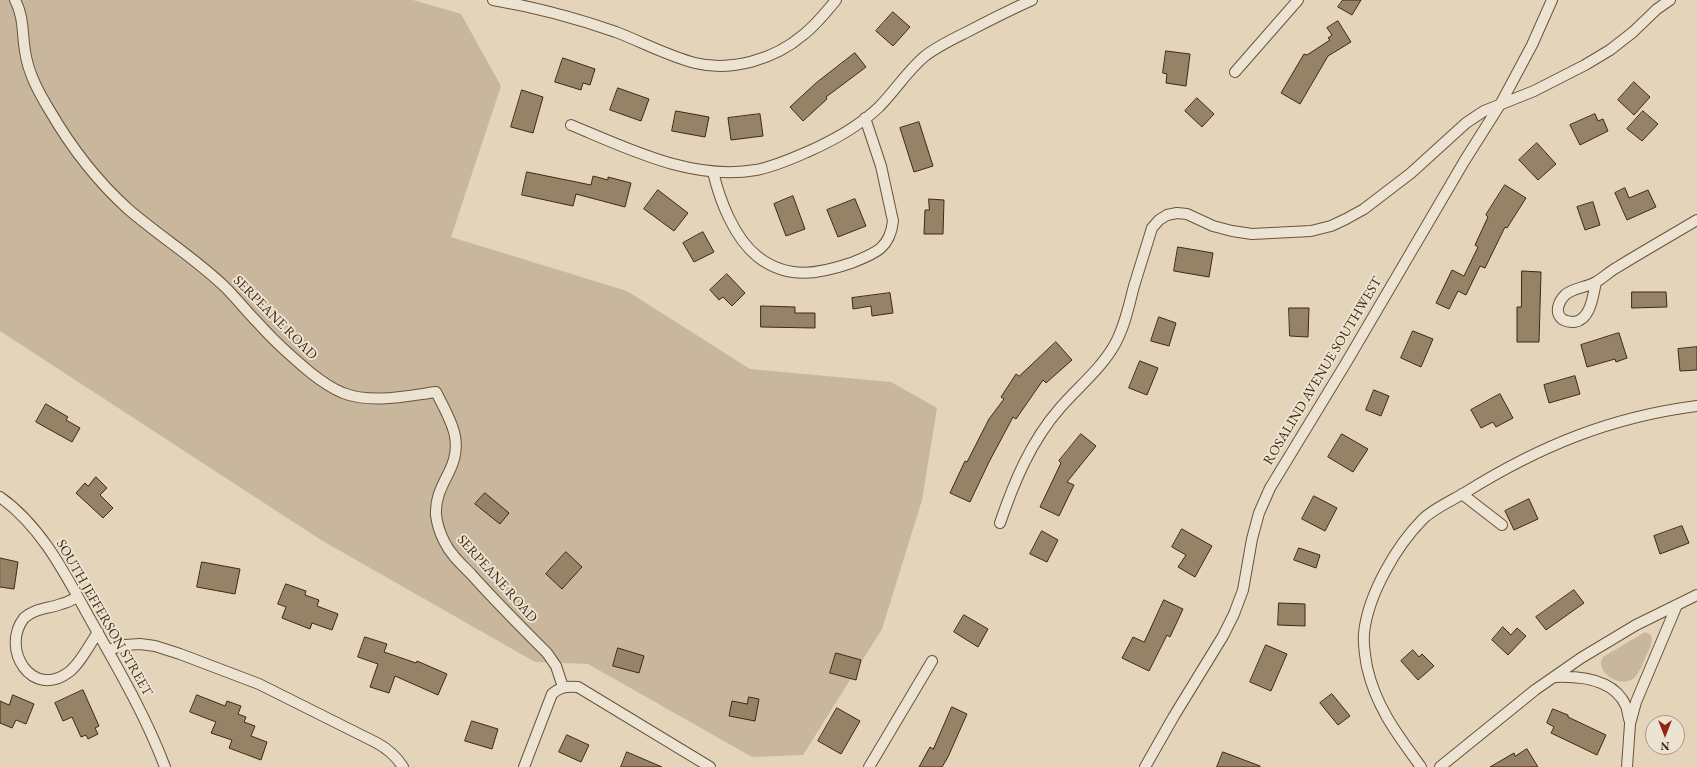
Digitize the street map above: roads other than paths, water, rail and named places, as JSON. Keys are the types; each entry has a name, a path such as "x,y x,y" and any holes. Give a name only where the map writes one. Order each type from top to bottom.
{"street":[{"name":"SERPEANE ROAD","path":"15,0 20,8 24,51 36,86 51,113 87,165 111,193 129,210 224,286 279,345 325,384 343,393 376,399 436,392 454,427 456,439 454,462 441,486 437,500 436,514 438,528 444,542 450,552 547,653 556,666 563,687"},
{"path":"493,0 555,13 600,26 696,63 716,66 750,62 770,55 789,45 802,36 818,21 836,0"},
{"path":"571,125 628,149 692,169 729,173 757,170 788,160 824,144 847,131 879,107 910,70 925,56 943,44 1032,0"},
{"path":"1235,72 1298,0"},
{"name":"ROSALIND AVENUE SOUTHWEST","path":"1145,767 1223,636 1234,614 1243,590 1252,539 1259,513 1270,488 1346,363 1465,160 1501,103 1532,45 1552,0"},
{"path":"1000,523 1027,456 1042,431 1060,408 1090,378 1116,343 1124,322 1152,228 1159,220 1172,214 1187,214 1213,226 1252,234 1298,232 1331,226 1364,209 1411,173 1466,123 1484,111 1534,90 1586,65 1610,50 1633,32 1657,9 1670,0"},
{"path":"713,172 717,190 725,211 736,230 758,257 772,265 788,270 807,273 826,271 863,259 874,254 882,247 892,230 893,221 881,166 865,118"},
{"path":"1596,282 1623,263 1697,220"},
{"path":"1421,767 1389,723 1378,703 1370,681 1364,634 1368,614 1379,584 1406,538 1424,518 1462,494 1532,454 1597,428 1636,417 1697,406"},
{"path":"1462,494 1502,525"},
{"name":"SOUTH JEFFERSON STREET","path":"0,496 29,523 48,546 98,632 145,718 165,767"},
{"path":"1440,767 1455,753 1581,658 1636,625 1697,595"},
{"path":"78,597 61,605 34,611 24,618 15,630 12,641 14,661 21,670 38,679 48,680 59,678 70,671 98,632"},
{"path":"1627,767 1630,724 1636,702 1677,605"},
{"path":"108,650 125,645 140,644 155,646 259,684 383,746 399,760 403,767"},
{"path":"869,767 932,661"},
{"path":"1554,677 1574,676 1590,678 1606,686 1618,695 1626,706 1630,724"},
{"path":"524,767 552,694 563,687 568,686 578,687 710,767"}]}
